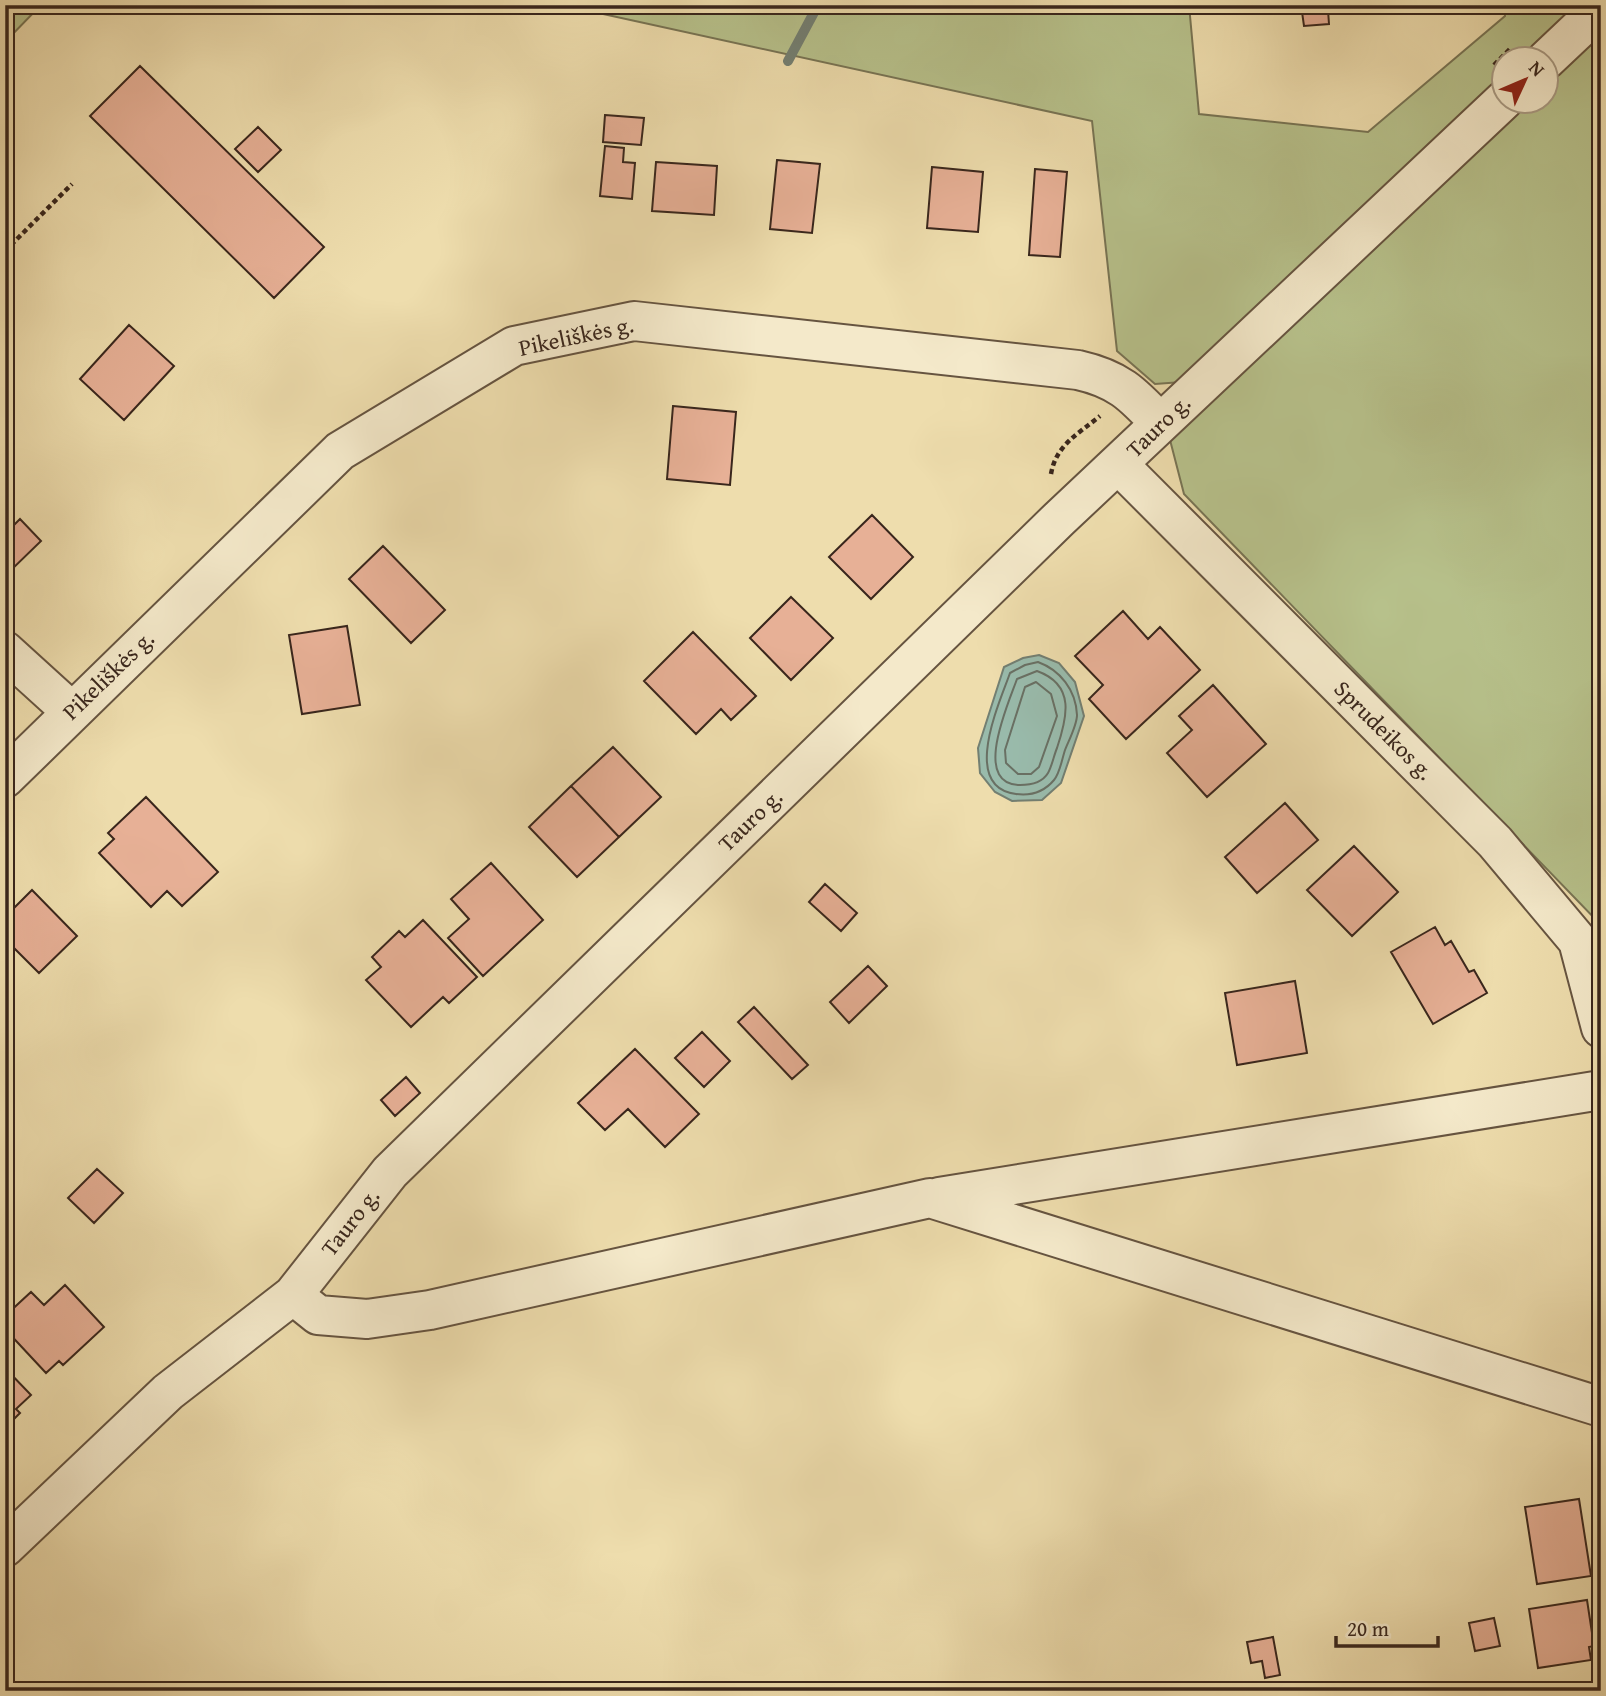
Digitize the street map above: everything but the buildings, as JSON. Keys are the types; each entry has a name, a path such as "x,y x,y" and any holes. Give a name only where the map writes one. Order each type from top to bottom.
{"street":[{"path":"1560,47 1601,8"},
{"name":"Tauro g.","path":"5,1547 168,1392 293,1295 390,1172 1160,423 1490,113"},
{"name":"Pikeliškės g.","path":"5,778 340,451 514,346 634,320 1078,370 1108,377 1129,391 1160,423"},
{"name":"Sprudeikos g.","path":"1118,464 1495,842 1577,941 1601,1027"},
{"path":"5,651 71,711"},
{"path":"293,1295 318,1315 367,1319 430,1310 930,1199 1601,1090"},
{"path":"930,1199 1601,1407"}],"path":[{"path":"5,251 72,184"}],"green space":[{"path":"5,5 41,5 5,42"},
{"path":"562,5 1189,5 1199,114 1368,132 1505,16 1504,5 1584,5 1540,46 1490,46 1490,93 1182,382 1155,384 1117,351 1092,121"},
{"path":"1601,31 1601,925 1184,494 1169,436 1510,116 1560,116 1560,69"}],"water":[{"path":"1039,655 1059,663 1075,682 1084,716 1061,783 1042,800 1012,801 995,792 980,773 978,748 1004,667 1023,658"}],"waterway":[{"path":"788,61 818,5"}]}
